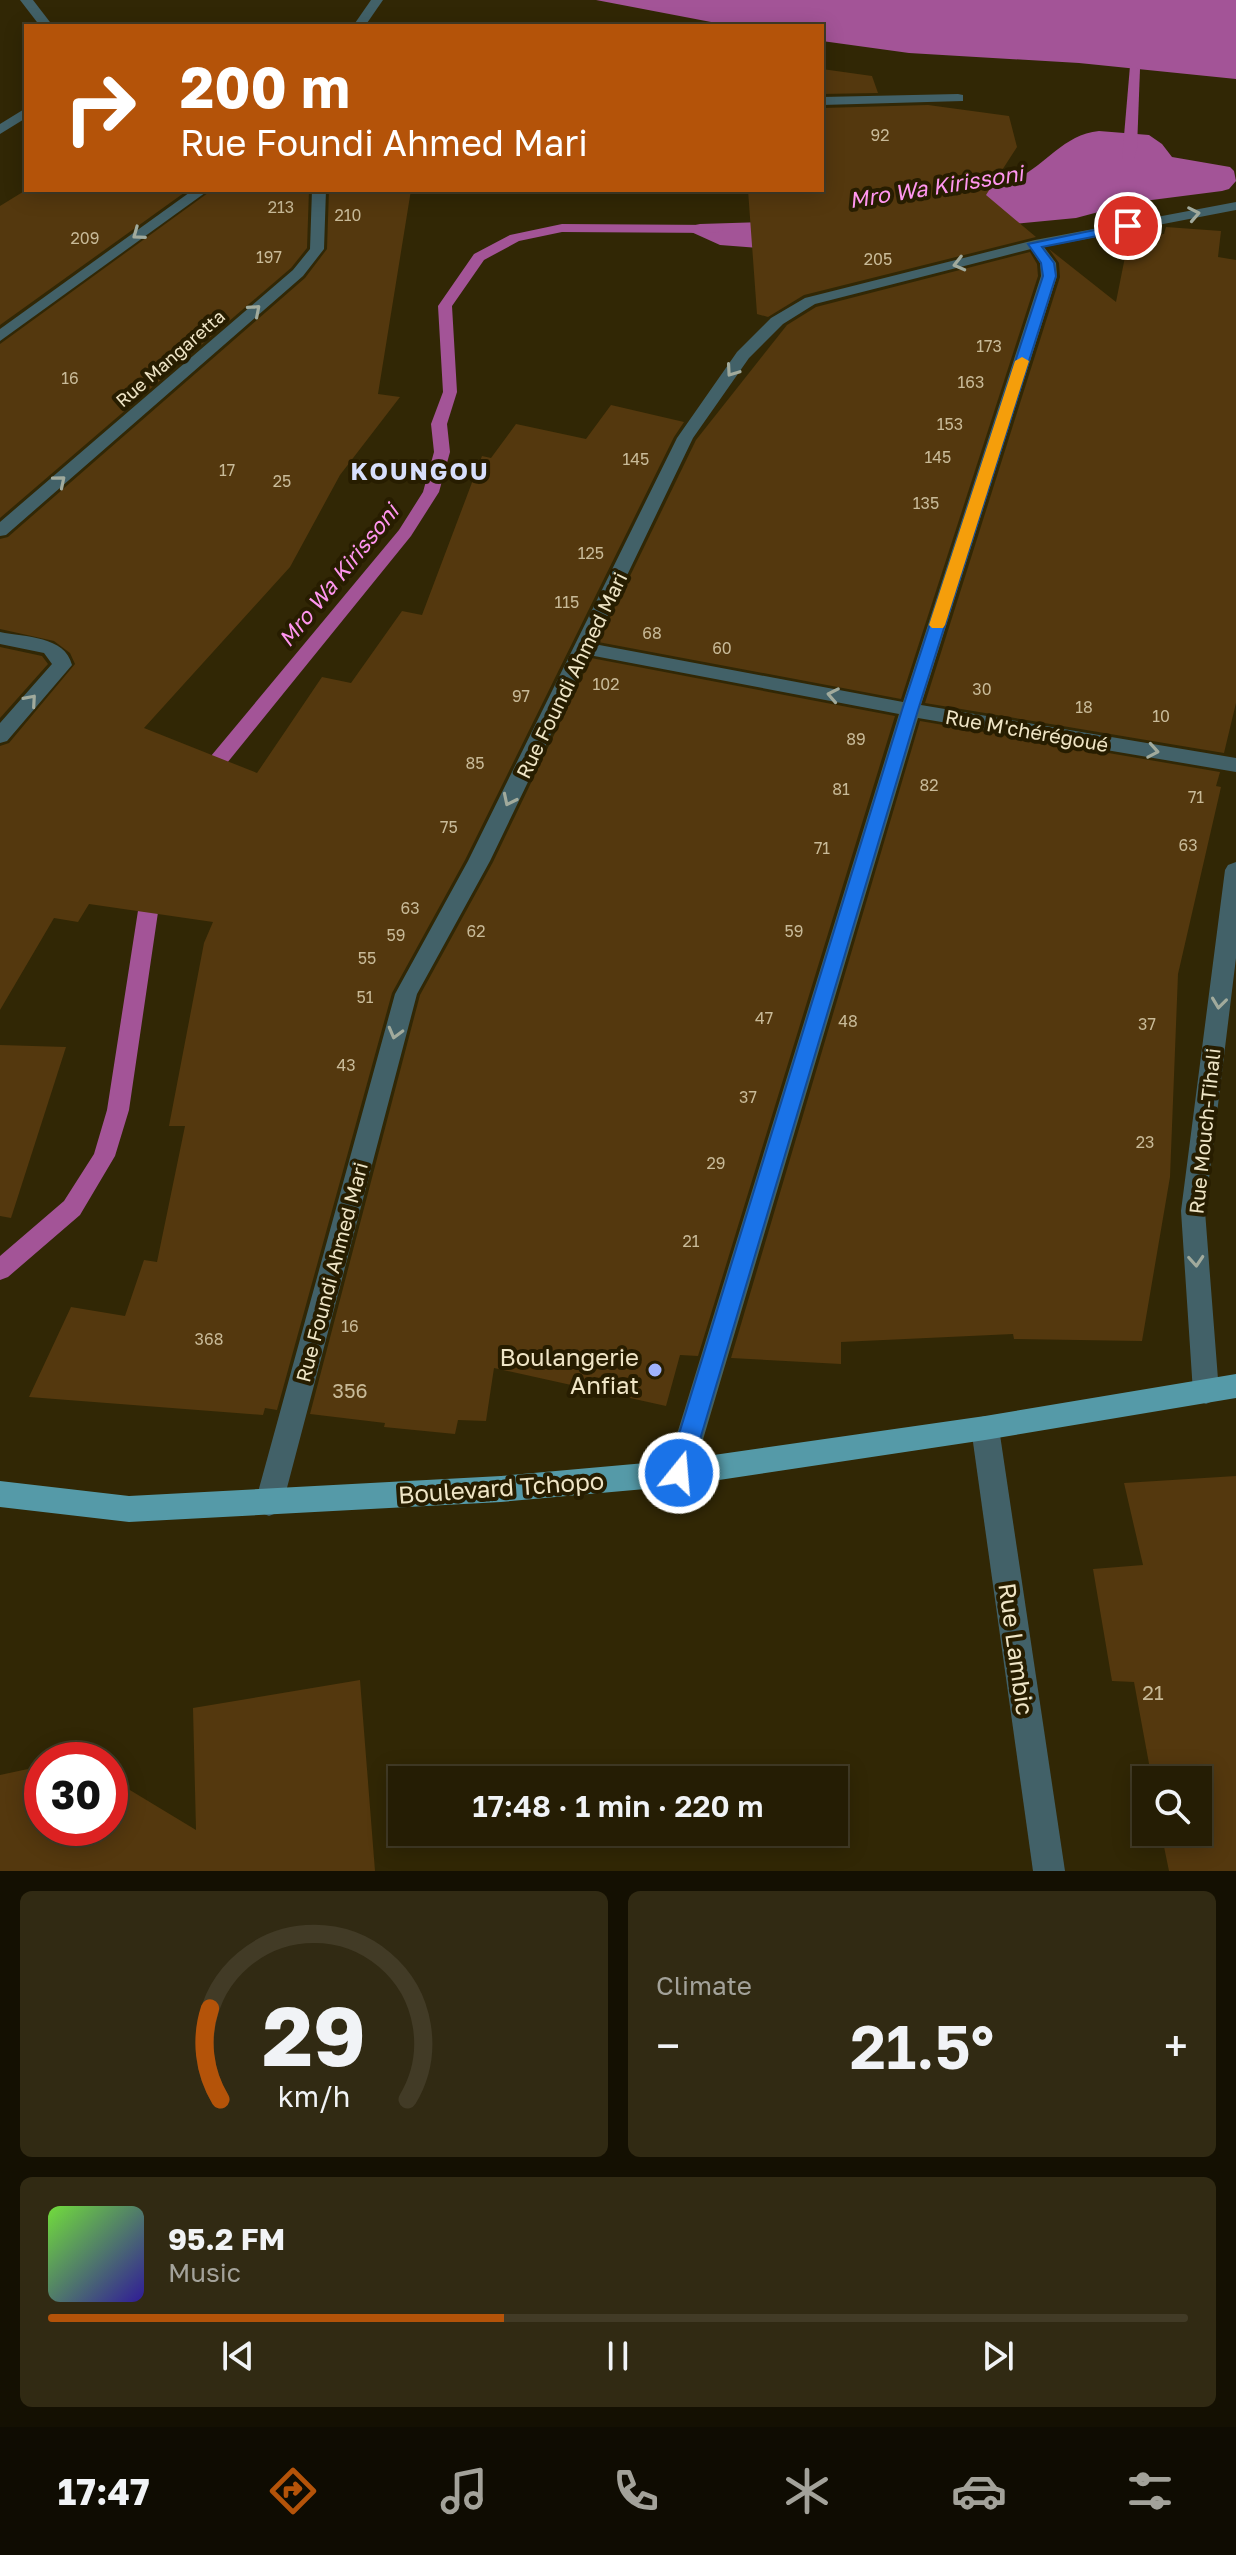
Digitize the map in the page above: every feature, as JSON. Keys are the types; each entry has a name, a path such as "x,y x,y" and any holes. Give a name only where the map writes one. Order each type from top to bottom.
{"main road":[{"name":"Boulevard Tchopo","path":"0,1494 129,1509 269,1503 679,1473 985,1428 1236,1386"}],"street":[{"path":"26,0 45,24"},
{"path":"360,24 377,0"},
{"path":"824,101 958,98"},
{"path":"0,130 24,113"},
{"path":"0,336 199,192"},
{"name":"Rue Mangaretta","path":"0,531 95,452 298,273 317,249 319,192"},
{"name":"Rue Foundi Ahmed Mari","path":"269,1503 406,994 479,861 685,438 743,355 777,321 810,301 1035,244 1236,206"},
{"path":"679,1473 910,710 1049,276 1048,263 1035,244"},
{"path":"0,638 50,648 60,656 62,665 0,736"},
{"name":"Rue M'chérégoué","path":"583,648 910,710 1236,765"},
{"name":"Rue Mouch-Tihali","path":"1206,1392 1193,1211 1236,870"},
{"name":"Rue Lambic","path":"985,1428 1049,1871"}],"shaded area":[{"path":"596,0 1236,0 1236,79 1079,63 909,53 824,41 824,24 722,24"},
{"path":"1099,131 1149,135 1162,144 1172,157 1230,167 1236,181 1229,189 1222,191 1136,202 1076,218 759,248 720,245 689,231 691,226 700,224 765,222 1011,181 1034,168 1063,145"}],"building":[{"path":"824,69 872,76 878,93 824,94"},
{"path":"928,105 1009,116 1017,147 986,195 1036,237 804,295 768,317 757,314 748,192 824,192 824,108"},
{"path":"24,191 185,192 0,325 0,206"},
{"path":"209,192 309,192 307,248 291,268 0,518 0,344"},
{"path":"329,192 411,192 378,394 400,397 340,475 290,567 144,728 257,773 322,677 351,683 402,611 422,615 482,456 491,458 516,424 586,439 611,405 684,422 465,860 392,993 277,1410 265,1408 263,1415 29,1397 71,1307 125,1316 144,1260 157,1262 185,1126 169,1126 204,943 213,922 89,904 78,922 54,918 0,1010 0,746 9,743 75,664 70,653 54,641 0,629 0,539 8,537 305,278 327,249"},
{"path":"1166,227 1221,231 1218,257 1236,260 1236,703 1224,753 925,703 1060,277 1059,263 1049,249 1116,302 1129,237 1164,234"},
{"path":"1030,252 1037,264 1038,276 901,699 598,642 696,440 787,325 816,307"},
{"path":"0,647 42,656 48,664 0,718"},
{"path":"591,658 895,716 698,1356 680,1355 666,1406 494,1368 486,1421 458,1420 455,1434 384,1427 385,1423 310,1414 420,995 493,862"},
{"path":"920,721 1220,772 1216,786 1221,787 1178,974 1170,1177 1142,1341 1014,1339 1013,1334 841,1342 841,1364 731,1358"},
{"path":"0,1045 66,1047 11,1218 0,1216"},
{"path":"1236,1476 1236,1871 1169,1871 1164,1846 1212,1846 1212,1766 1149,1766 1134,1682 1112,1681 1093,1569 1143,1565 1124,1483"},
{"path":"360,1680 375,1871 0,1871 0,1775 24,1770 24,1846 128,1846 128,1789 196,1830 193,1708"}],"waterway":[{"name":"Mro Wa Kirissoni","path":"1128,159 1132,137 1134,69"},
{"name":"Mro Wa Kirissoni","path":"203,779 405,533 431,492 442,452 439,424 450,392 445,306 479,257 515,238 562,228 717,229"},
{"name":"Mro Wa Kirissoni","path":"0,1270 72,1208 104,1156 118,1110 152,885"}],"slow traffic":[{"path":"937,625 1022,361"}],"place":[{"name":"Boulangerie Anfiat","path":"655,1370"}],"district":[{"name":"KOUNGOU","path":"420,470"}],"route":[{"path":"679,1473 910,710 1049,276 1048,263 1035,244 1128,226"}]}
